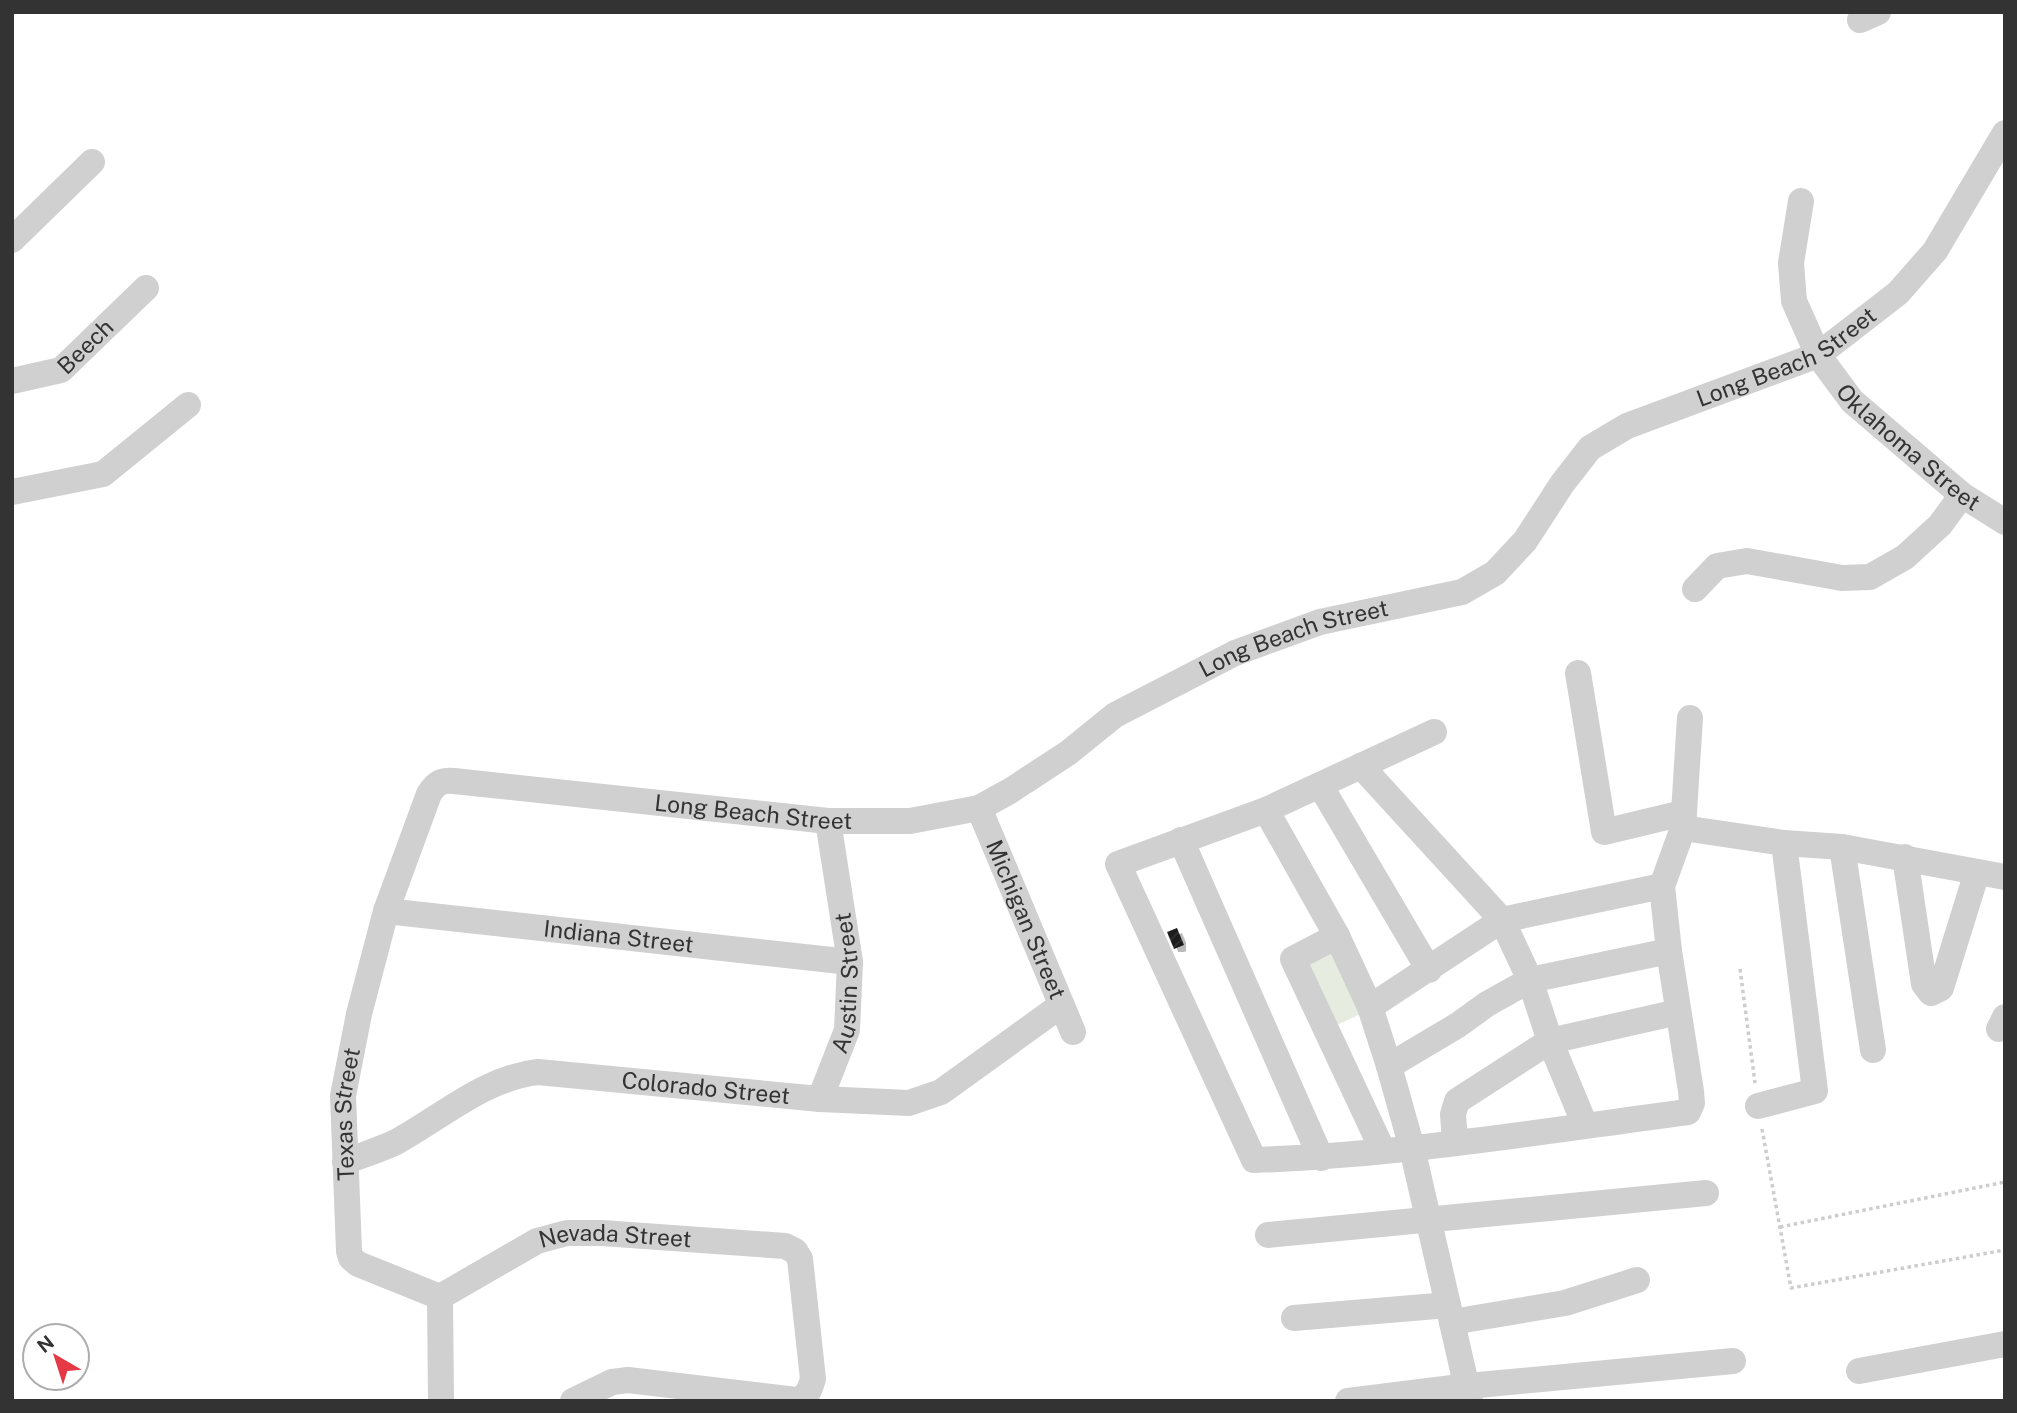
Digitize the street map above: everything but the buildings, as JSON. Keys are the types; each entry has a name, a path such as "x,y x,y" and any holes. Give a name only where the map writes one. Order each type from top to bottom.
{"street":[{"name":"Long Beach Street","path":"435,784 443,780 454,780 828,821 910,821 979,808 1068,753 1115,715 1236,653 1320,622 1462,592 1495,573 1525,541 1562,484 1590,448 1627,426 1818,355 1898,293 1935,251 2005,133"},
{"path":"12,240 92,162"},
{"name":"Oklahoma Street","path":"1801,201 1791,263 1794,301 1818,355 1852,401 1962,495 2005,522"},
{"name":"Beech","path":"12,381 61,370 146,288"},
{"path":"12,492 103,474 188,405"},
{"path":"1695,589 1717,566 1747,561 1842,578 1870,577 1905,557 1940,525 1962,495"},
{"path":"1578,673 1604,831 1683,821 1784,843 1842,847 2005,877"},
{"path":"1434,732 1266,810 1118,864 1254,1160 1321,1158 1412,1148 1688,1112 1692,1103 1662,886 1683,821 1690,718"},
{"path":"1361,766 1502,920 1530,980 1550,1041 1585,1125"},
{"name":"Texas Street","path":"435,784 386,911 359,1014 343,1096 351,1258 358,1264 440,1297"},
{"path":"1320,785 1429,970"},
{"name":"Michigan Street","path":"979,808 1073,1032"},
{"path":"1266,810 1337,936 1370,1007 1412,1148 1469,1393"},
{"name":"Austin Street","path":"820,1099 847,1030 850,962 828,821"},
{"path":"1181,840 1321,1158"},
{"path":"1758,1107 1815,1091 1784,843"},
{"path":"1842,847 1873,1050"},
{"path":"1905,857 1924,984 1931,993 1941,988 1977,872"},
{"path":"1370,1007 1502,920 1662,886"},
{"name":"Indiana Street","path":"386,911 850,962"},
{"path":"1337,936 1293,959 1383,1151"},
{"path":"1389,1066 1458,1025 1511,989 1530,980 1669,951"},
{"name":"Colorado Street","path":"345,1162 394,1143 498,1081 517,1074 538,1072 820,1099 909,1103 940,1092 1060,1006"},
{"path":"1455,1142 1453,1114 1457,1101 1550,1041 1678,1012"},
{"path":"1268,1235 1706,1192"},
{"name":"Nevada Street","path":"440,1297 537,1241 567,1233 785,1246 796,1251 800,1259 813,1379 802,1399 628,1380 612,1382 572,1401"},
{"path":"1294,1318 1450,1313 1565,1303 1637,1280"},
{"path":"440,1297 441,1401"},
{"path":"1859,1371 2005,1344"},
{"path":"1348,1401 1469,1393 1733,1361"}],"path":[{"path":"1740,969 1758,1107 1791,1288 2005,1250"},
{"path":"1780,1227 2005,1182"}],"shaded area":[{"path":"1332,946 1363,1013 1330,1028 1299,962"}]}
